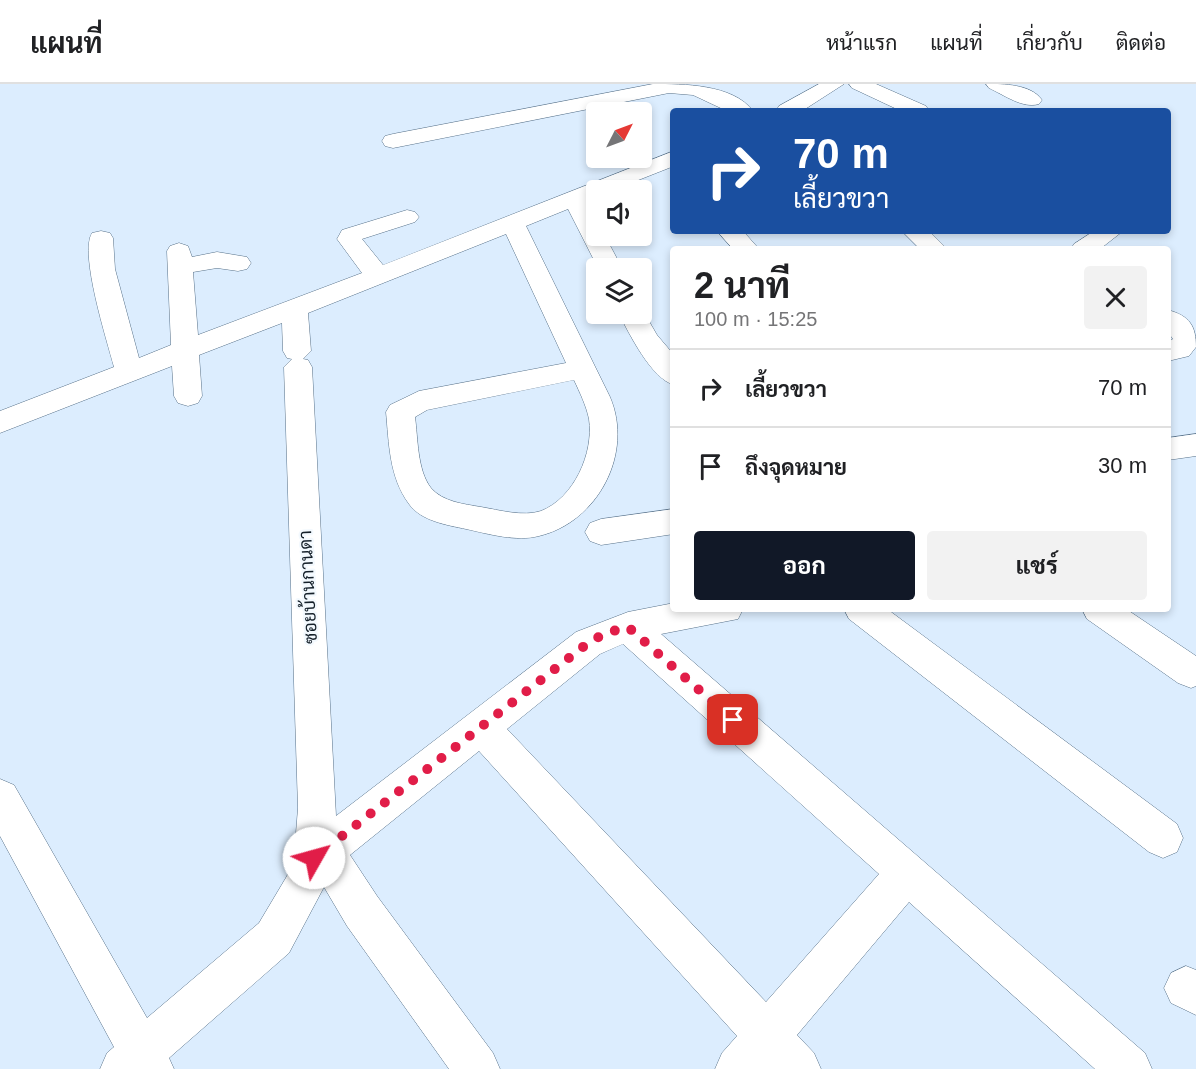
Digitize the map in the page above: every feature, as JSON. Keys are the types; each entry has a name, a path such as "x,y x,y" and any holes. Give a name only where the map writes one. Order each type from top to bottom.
{"street":[{"path":"792,108 834,84"},
{"path":"859,84 911,108"},
{"path":"996,84 1032,100"},
{"path":"393,141 669,87 683,86 705,91 736,108"},
{"path":"0,422 574,198 669,166"},
{"path":"574,198 605,258"},
{"path":"378,276 349,239 351,235 407,217"},
{"path":"512,222 583,369 604,424 602,450 592,477 568,511 558,518 537,524 513,524 455,515 422,498 413,486 399,412 405,407 430,398 583,369"},
{"path":"732,234 744,246"},
{"path":"918,234 932,246"},
{"path":"1088,246 1106,234"},
{"path":"101,238 102,269 129,372"},
{"path":"188,396 183,350 179,259 238,263"},
{"name":"ซอยบ้านกานดา","path":"138,1064 274,938 303,888 319,854 294,308"},
{"path":"1171,322 1186,334 1183,351"},
{"path":"637,324 646,340 670,370"},
{"path":"1171,449 1196,445"},
{"path":"601,532 670,522"},
{"path":"477,1069 319,854 588,643 606,633 628,627 710,612"},
{"path":"865,612 1163,838"},
{"path":"1104,612 1191,672"},
{"path":"628,627 1130,1069"},
{"path":"482,728 798,1069"},
{"path":"0,798 138,1064"},
{"path":"738,1069 906,874"}],"route":[{"path":"314,858 588,643 606,633 628,627 733,720"}]}
